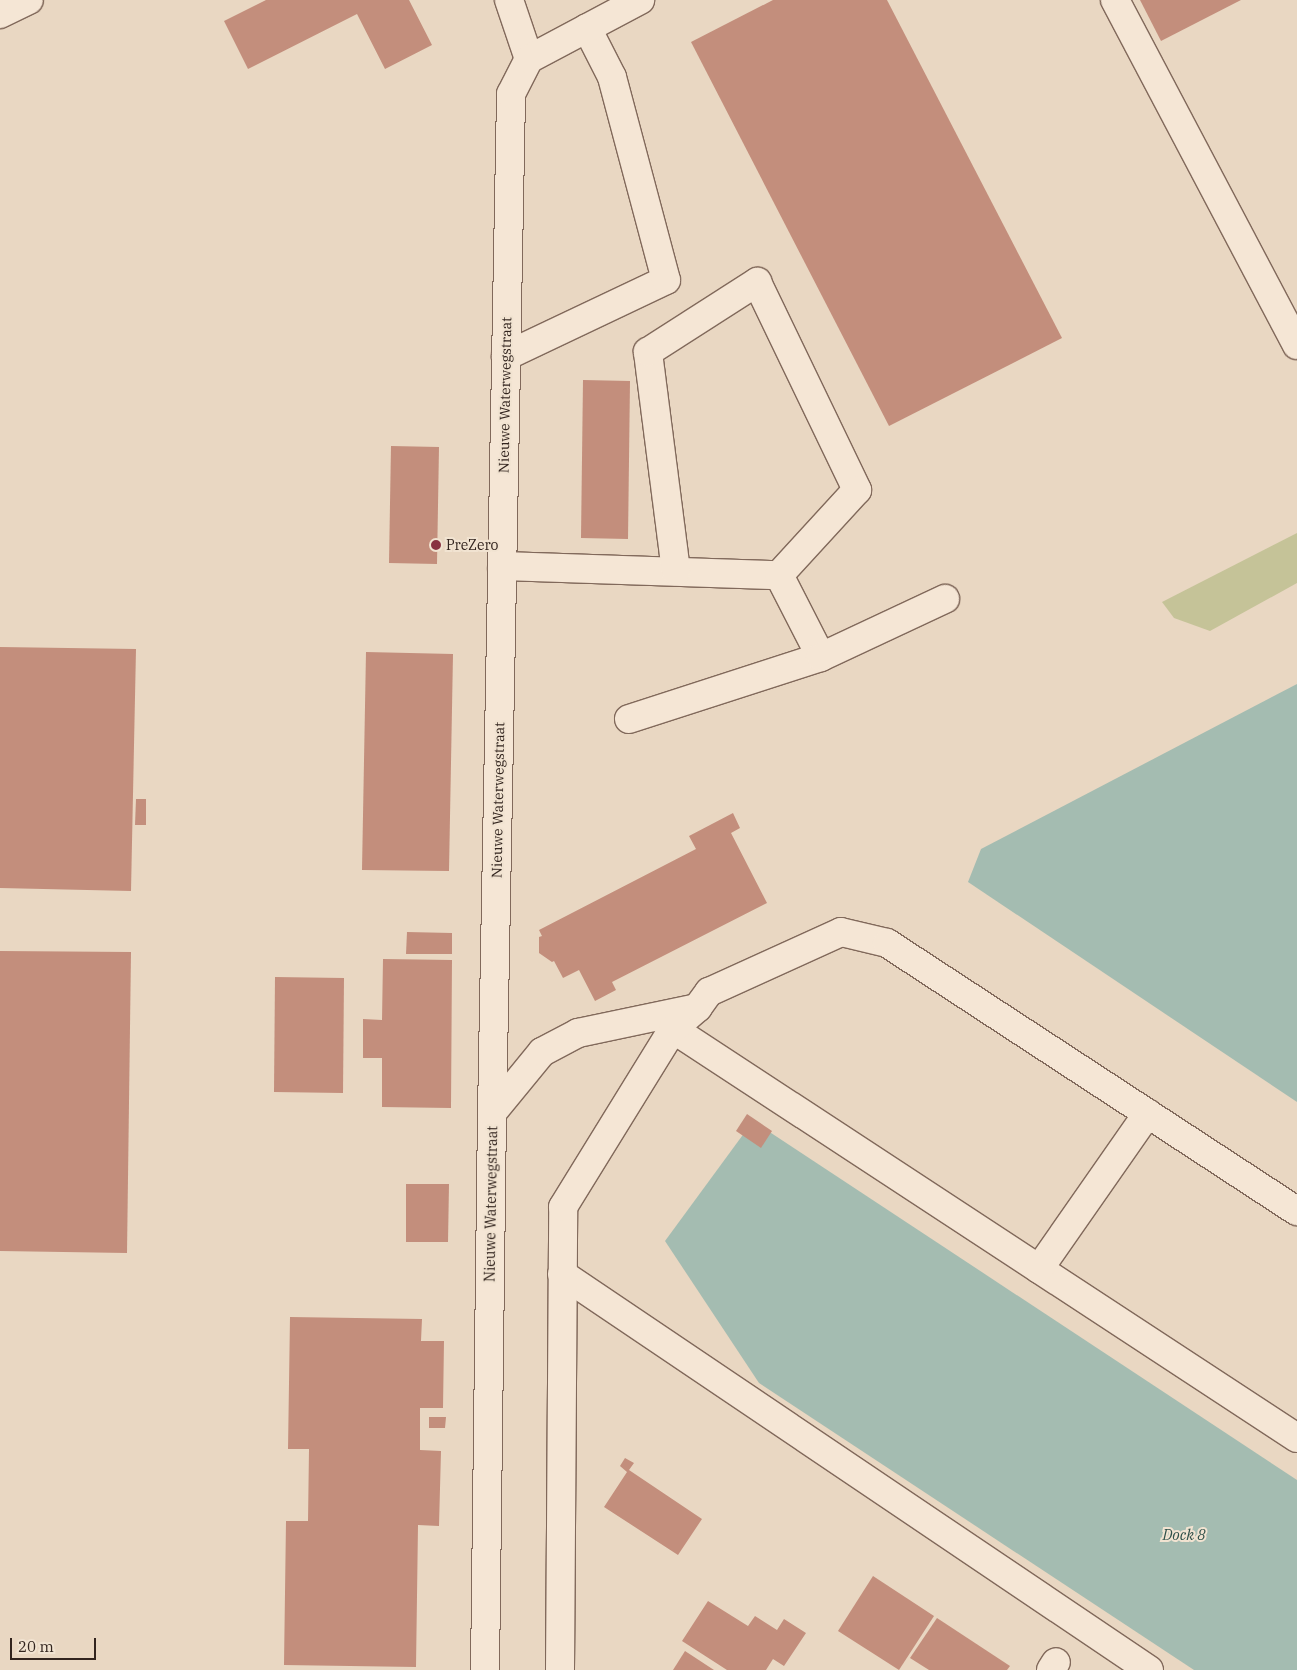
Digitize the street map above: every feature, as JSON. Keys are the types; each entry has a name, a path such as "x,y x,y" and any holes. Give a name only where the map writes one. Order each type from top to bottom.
{"street":[{"path":"0,14 29,0"},
{"path":"509,0 529,59 640,0"},
{"path":"1115,0 1297,345"},
{"path":"506,356 666,280 612,77 588,28"},
{"name":"Nieuwe Waterwegstraat","path":"486,1670 492,1113 511,94 529,59"},
{"path":"502,566 779,575 857,490 757,282 648,352 676,571"},
{"path":"779,575 821,657"},
{"path":"629,719 821,657 945,599"},
{"path":"560,1670 563,1207 673,1029 698,1007 709,992 841,932 887,943 1297,1211"},
{"path":"492,1113 542,1052 578,1032 698,1007"},
{"path":"673,1029 1297,1438"},
{"path":"1039,1268 1148,1113"},
{"path":"562,1274 1149,1670"}],"shaded area":[{"path":"1297,533 1297,583 1210,631 1174,618 1162,602"}],"water":[{"path":"1297,684 1297,1102 968,882 981,849"},
{"name":"Dock 8","path":"753,1121 1297,1480 1297,1670 1194,1670 759,1383 665,1241"}],"building":[{"path":"266,0 409,0 432,45 385,69 357,14 248,69 224,21"},
{"path":"773,0 887,0 1062,338 889,426 691,42"},
{"path":"1140,0 1241,0 1161,41"},
{"path":"583,380 630,381 628,539 581,538"},
{"path":"391,446 439,447 437,564 389,563"},
{"path":"0,647 136,649 131,891 0,888"},
{"path":"366,652 453,654 449,871 362,870"},
{"path":"136,799 146,799 146,825 135,825"},
{"path":"733,813 740,828 731,833 767,903 612,982 616,990 595,1001 579,970 563,978 554,961 552,962 539,953 539,937 542,936 539,930 696,849 689,836"},
{"path":"407,932 452,933 452,954 406,954"},
{"path":"0,951 131,952 127,1253 0,1251"},
{"path":"383,959 452,960 451,1108 382,1107 382,1058 363,1058 363,1019 382,1020"},
{"path":"275,977 344,978 343,1093 274,1092"},
{"path":"747,1114 772,1131 761,1148 736,1131"},
{"path":"406,1184 449,1184 448,1242 406,1242"},
{"path":"290,1317 422,1319 421,1341 444,1341 443,1408 420,1408 420,1450 441,1451 439,1526 418,1525 416,1667 284,1665 286,1521 308,1521 309,1449 288,1449"},
{"path":"429,1417 446,1417 445,1428 429,1428"},
{"path":"625,1458 634,1463 629,1470 702,1519 678,1555 604,1507 627,1472 620,1466"},
{"path":"873,1576 934,1616 899,1670 838,1631"},
{"path":"708,1601 748,1626 755,1616 777,1630 784,1619 806,1633 784,1666 773,1659 766,1670 727,1670 682,1641"},
{"path":"937,1618 1010,1666 1007,1670 929,1670 910,1658"},
{"path":"685,1651 714,1670 673,1670"}],"place":[{"name":"PreZero","path":"436,545"}]}
